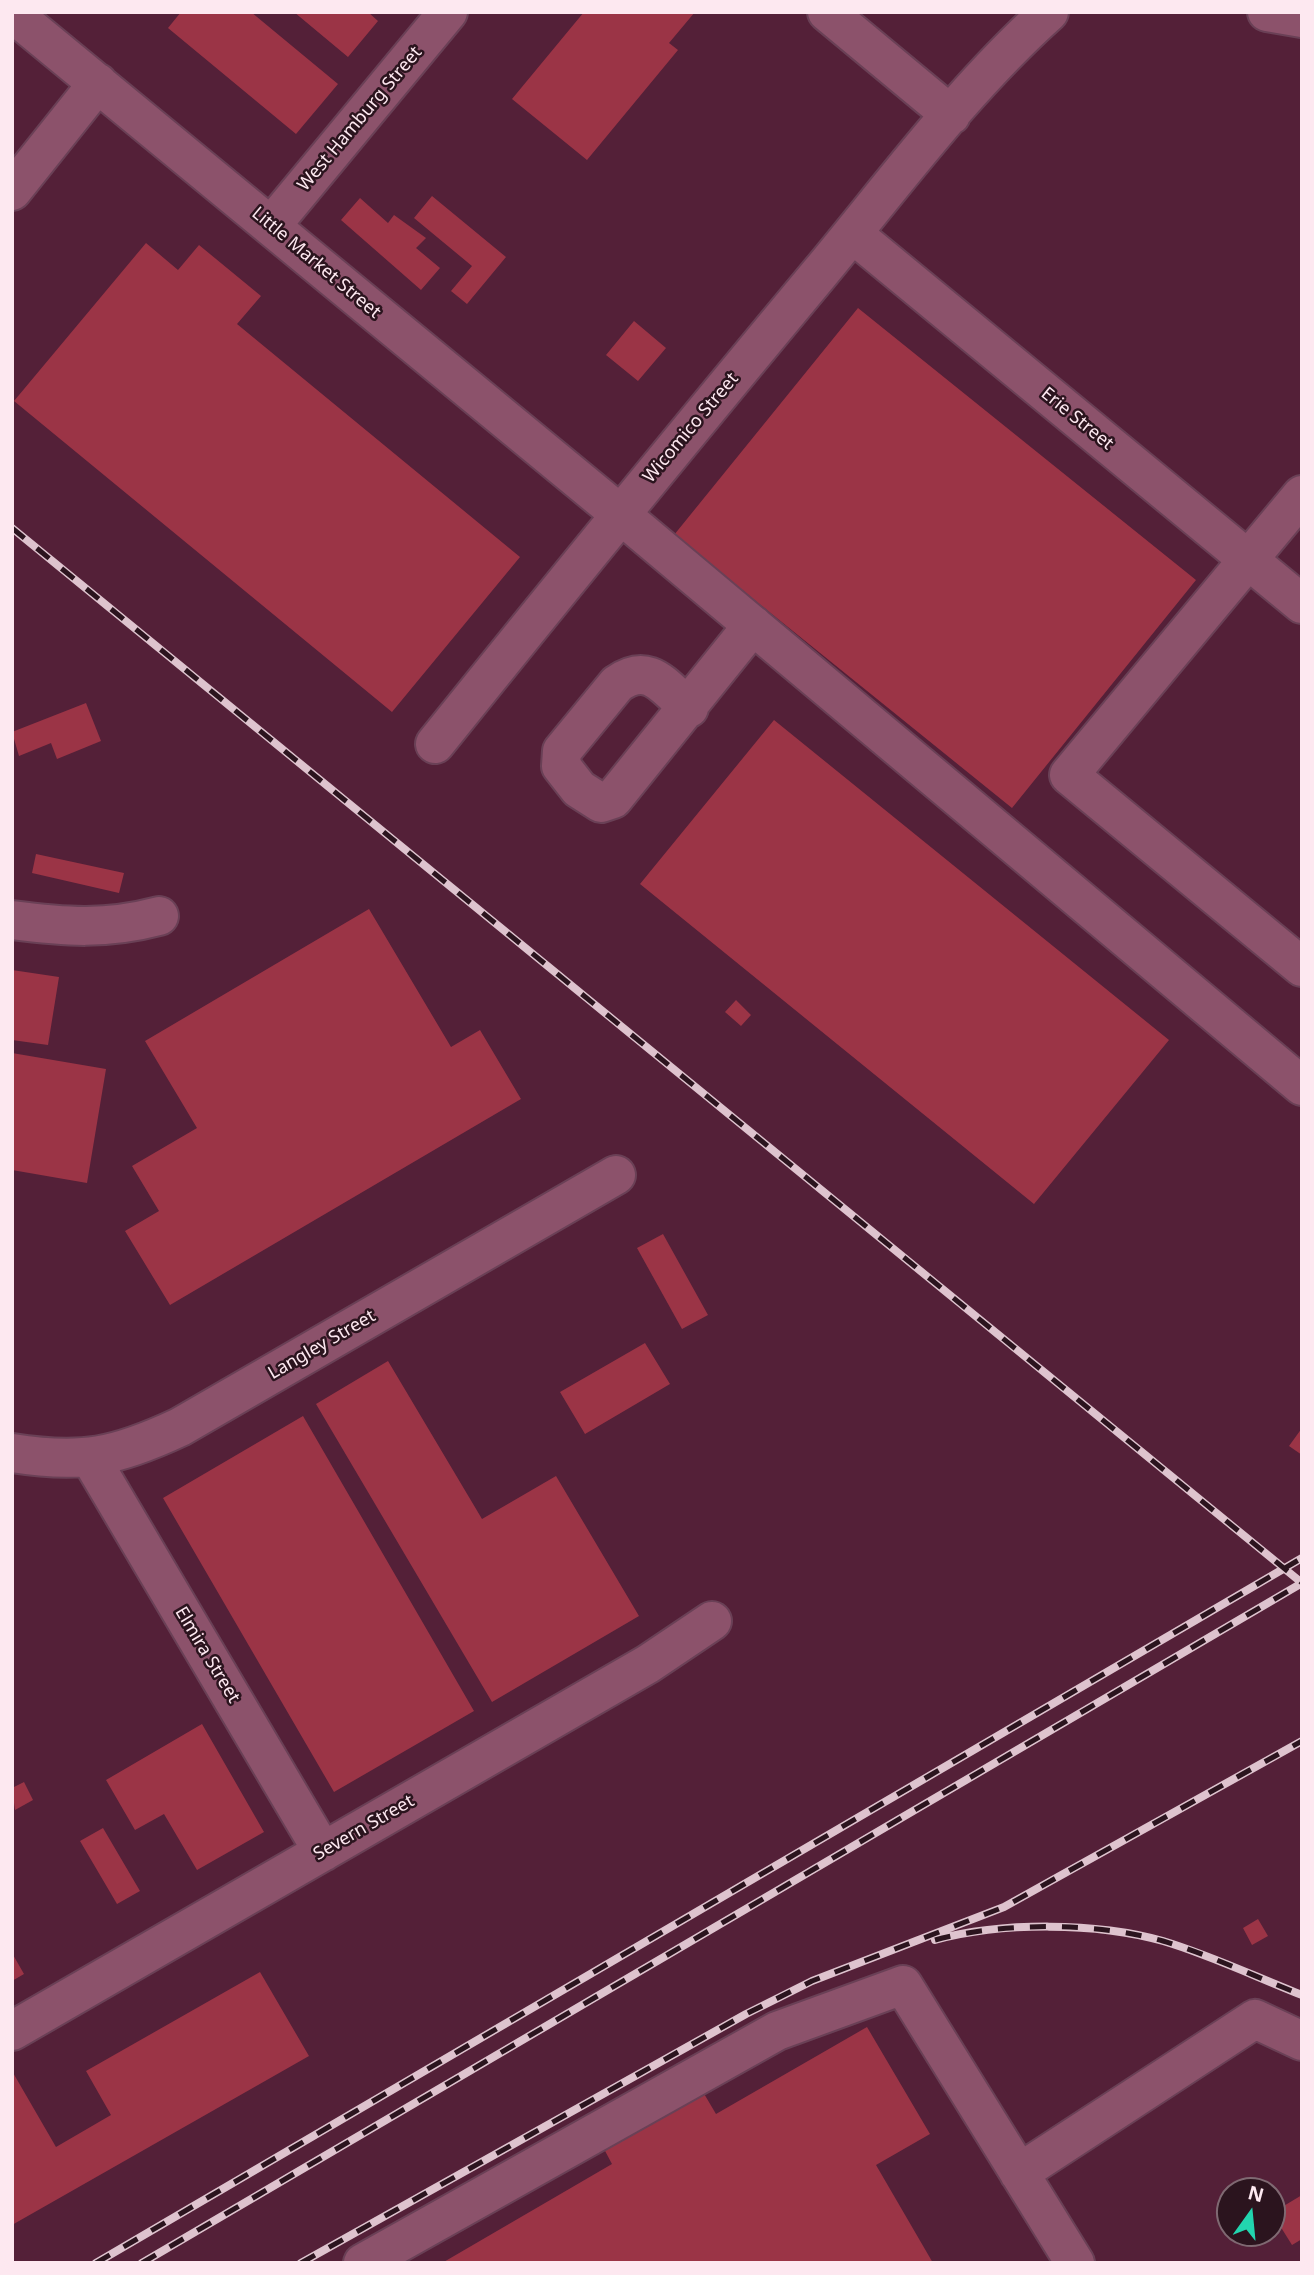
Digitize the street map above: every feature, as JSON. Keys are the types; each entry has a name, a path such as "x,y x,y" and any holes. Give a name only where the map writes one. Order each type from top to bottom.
{"street":[{"name":"West Hamburg Street","path":"271,226 448,12"},
{"path":"827,12 951,115"},
{"name":"Wicomico Street","path":"435,744 620,514 951,115 1012,45 1049,12"},
{"path":"1268,12 1302,18"},
{"name":"Little Market Street","path":"12,13 620,514 1302,1086"},
{"path":"12,191 98,83"},
{"name":"Erie Street","path":"852,234 1302,604"},
{"path":"1302,495 1069,775 1302,967"},
{"path":"688,708 753,625"},
{"path":"12,920 67,927 107,927 159,916"},
{"name":"Langley Street","path":"12,1453 91,1459 135,1448 180,1427 616,1175"},
{"name":"Elmira Street","path":"91,1459 323,1852"},
{"name":"Severn Street","path":"12,2031 648,1664 712,1621"},
{"path":"363,2263 777,2031 902,1985 1075,2263"},
{"path":"1019,2173 1255,2020 1302,2041"}],"building":[{"path":"181,12 251,12 338,84 296,134 168,28"},
{"path":"294,12 368,12 378,21 348,57"},
{"path":"584,12 695,12 669,43 678,50 587,160 512,99"},
{"path":"432,196 506,257 467,304 451,291 472,266 414,218"},
{"path":"360,198 388,223 394,215 426,238 416,248 440,268 421,290 341,220"},
{"path":"146,243 178,270 199,245 261,296 237,324 520,557 392,712 14,401"},
{"path":"858,308 1196,580 1012,808 674,535"},
{"path":"634,321 666,348 638,381 606,355"},
{"path":"86,703 101,741 57,759 51,743 19,756 12,732"},
{"path":"774,720 1169,1040 1034,1204 640,884"},
{"path":"36,854 124,873 119,893 32,873"},
{"path":"369,909 451,1047 480,1030 521,1099 170,1305 125,1231 159,1211 132,1166 197,1128 145,1041"},
{"path":"12,970 59,977 48,1045 12,1040"},
{"path":"736,1000 751,1015 741,1026 725,1012"},
{"path":"12,1053 106,1069 87,1183 12,1170"},
{"path":"663,1234 708,1315 682,1329 637,1248"},
{"path":"645,1343 670,1384 585,1434 560,1392"},
{"path":"388,1361 482,1519 556,1476 639,1616 492,1702 316,1404"},
{"path":"303,1416 474,1711 334,1792 163,1498"},
{"path":"1302,1428 1302,1455 1289,1446"},
{"path":"202,1724 264,1832 197,1870 164,1814 135,1830 106,1780"},
{"path":"24,1782 33,1800 15,1810 12,1788"},
{"path":"103,1828 140,1891 117,1904 80,1841"},
{"path":"1258,1919 1268,1936 1252,1945 1243,1928"},
{"path":"12,1953 24,1974 12,1981"},
{"path":"260,1972 309,2056 12,2225 12,2071 56,2147 111,2115 86,2071"},
{"path":"867,2027 930,2134 876,2165 933,2263 442,2263 612,2164 604,2149 703,2092 716,2114"},
{"path":"1302,2195 1302,2239 1292,2245 1286,2235 1286,2205"}],"railway":[{"path":"12,528 1302,1583"},
{"path":"96,2263 1302,1558"},
{"path":"142,2263 1302,1583"},
{"path":"301,2263 746,2014 812,1981 1004,1907 1302,1741"},
{"path":"935,1940 1019,1927 1109,1930 1181,1947 1302,1995"}]}
